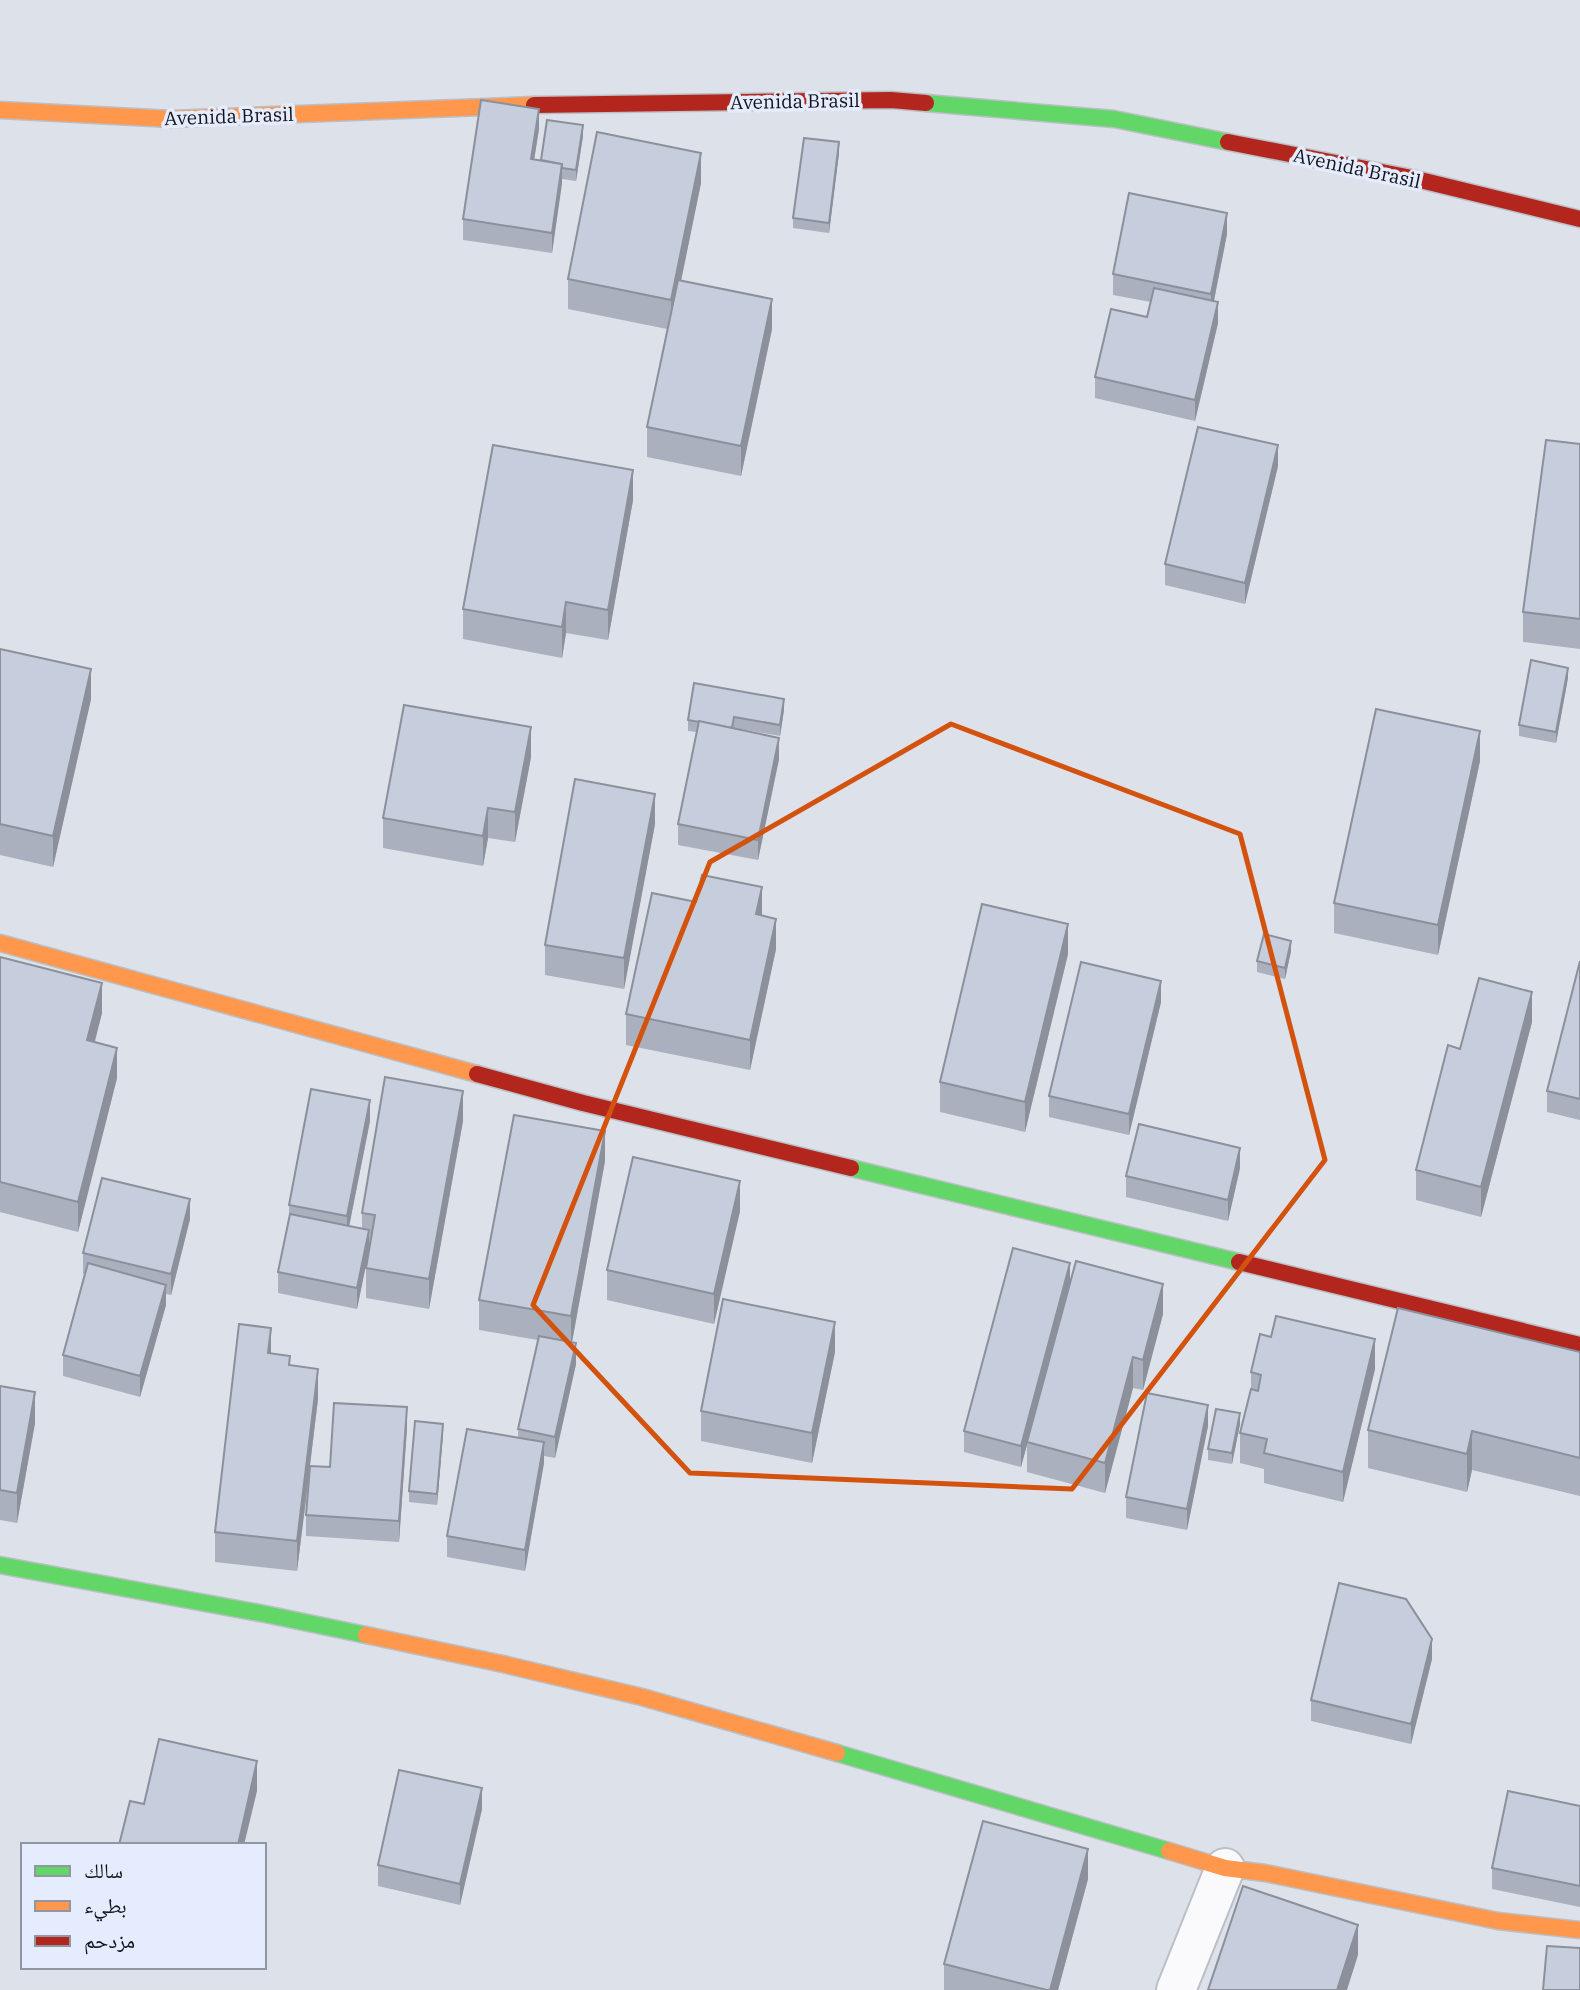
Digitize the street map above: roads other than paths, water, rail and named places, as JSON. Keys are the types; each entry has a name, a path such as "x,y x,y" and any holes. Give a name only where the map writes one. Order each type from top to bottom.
{"street":[{"name":"Avenida Brasil","path":"0,110 172,119 457,107 891,100 1114,119 1412,178 1580,219"},
{"path":"0,943 583,1103 1580,1345"},
{"path":"0,1565 292,1620 503,1664 629,1694 1225,1868 1265,1873 1498,1922 1580,1930"},
{"path":"1176,1990 1225,1868"}]}
